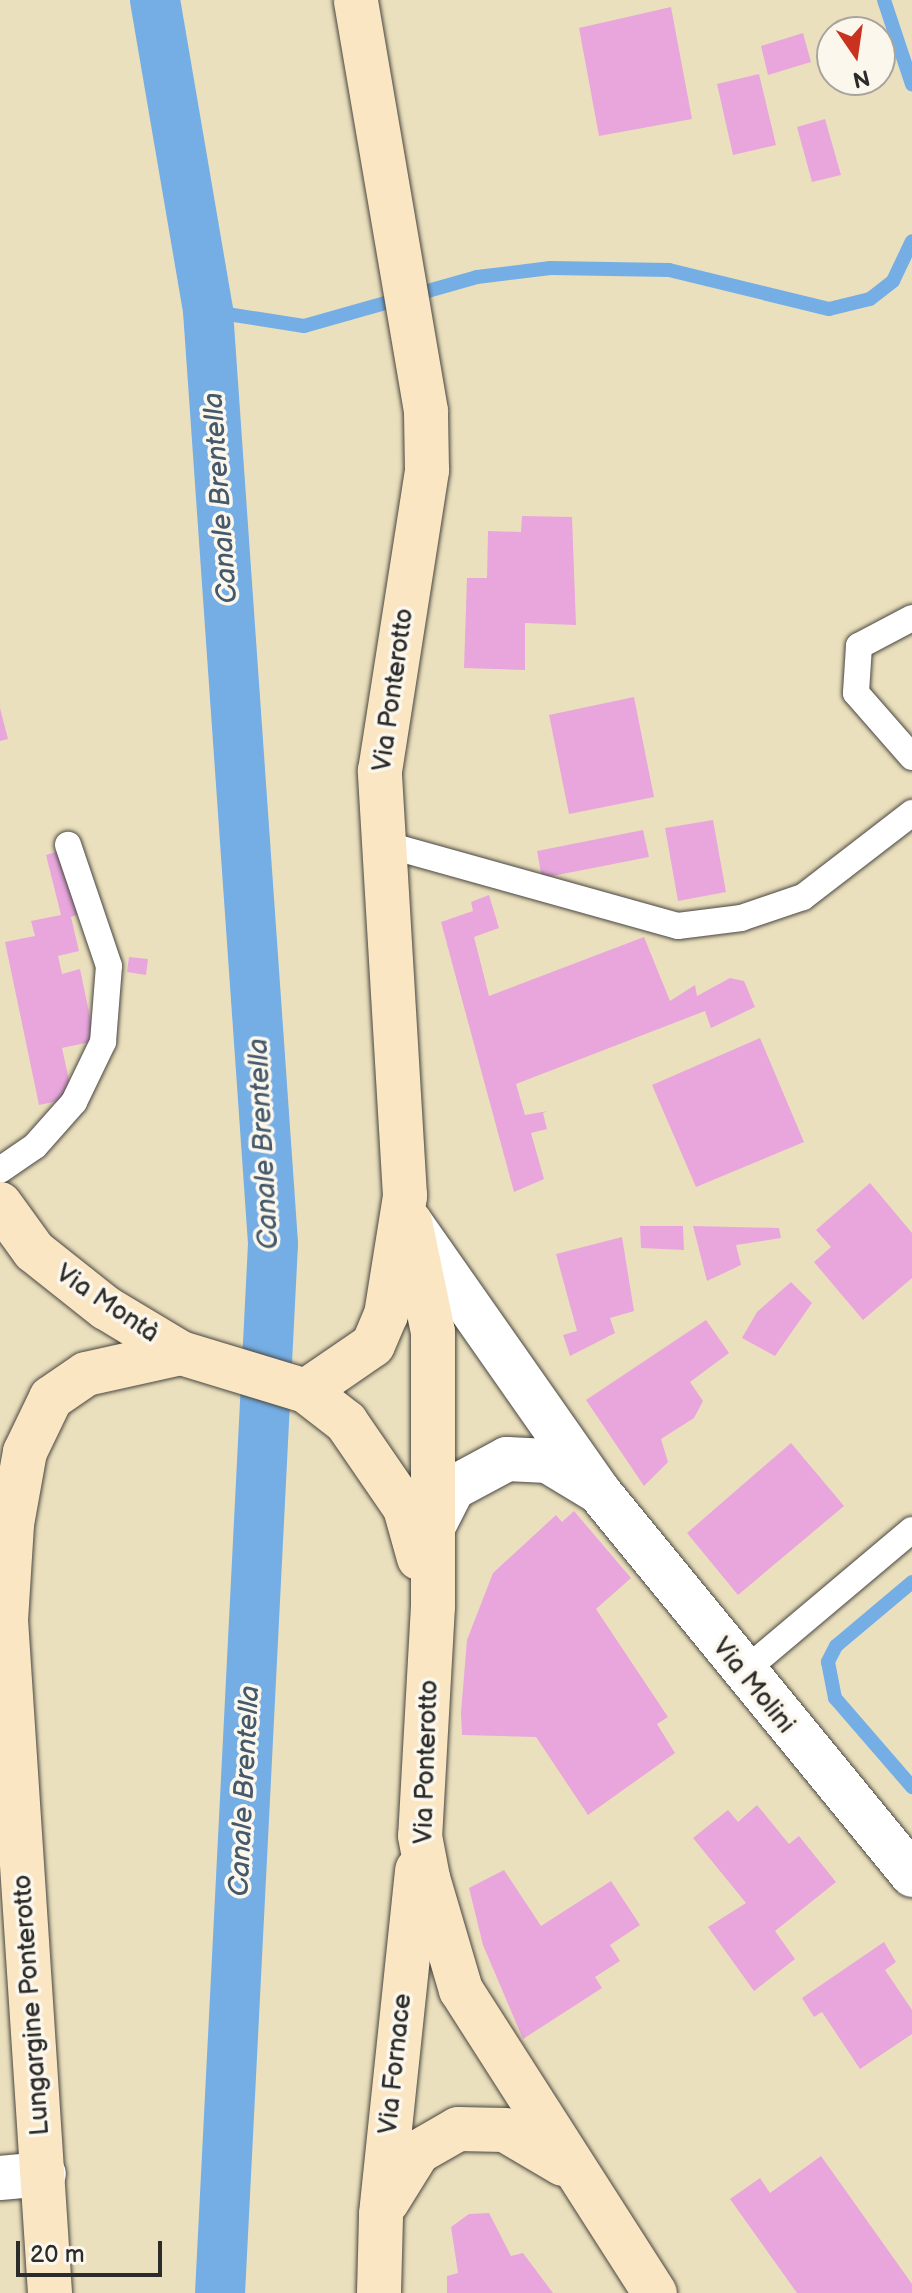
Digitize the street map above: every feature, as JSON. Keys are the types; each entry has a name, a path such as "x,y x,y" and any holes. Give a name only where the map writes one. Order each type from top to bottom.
{"main road":[{"name":"Via Ponterotto","path":"356,0 401,231 420,357 427,470 380,771 408,1209 433,1332 433,1606 420,1836 461,1990 571,2170 655,2293"},
{"name":"Via Montà","path":"0,1204 74,1286 187,1355"},
{"name":"Via Ponterotto","path":"301,1390 373,1345 386,1315 408,1209"},
{"name":"Via Ponterotto","path":"187,1355 301,1390 374,1454 405,1508 433,1606"},
{"name":"Lungargine Ponterotto","path":"50,2293 3,1607 12,1524 25,1452 51,1398 86,1374 187,1355"},
{"name":"Via Fornace","path":"379,2293 381,2214 420,1836"},
{"name":"Via Ponterotto","path":"381,2214 418,2152 458,2129 505,2130 571,2170"}],"street":[{"name":"Via Molini","path":"408,1209 599,1492 742,1673 912,1875"},
{"name":"Via Molini","path":"432,1529 453,1488 507,1459 548,1461 599,1492"},
{"path":"0,2178 44,2174"}],"lane":[{"path":"912,618 859,646 856,693 912,757"},
{"path":"384,844 471,862 678,926 741,918 803,897 912,813"},
{"path":"0,1170 35,1146 74,1102 103,1042 109,966 68,845"},
{"path":"742,1673 912,1530"}],"building":[{"path":"671,7 692,119 599,136 579,28"},
{"path":"803,33 811,62 768,75 761,46"},
{"path":"759,74 776,145 733,155 717,84"},
{"path":"825,119 841,175 812,182 797,127"},
{"path":"522,516 572,517 576,625 525,623 525,670 464,668 467,578 487,578 488,531 521,532"},
{"path":"634,697 654,797 569,814 549,715"},
{"path":"0,708 8,739 0,741"},
{"path":"713,820 726,892 678,901 665,828"},
{"path":"643,830 649,857 542,878 537,851"},
{"path":"65,849 82,913 71,917 79,951 58,956 62,974 80,969 95,1041 62,1048 73,1098 39,1105 5,942 35,936 31,921 61,915 46,855"},
{"path":"489,895 499,928 474,937 489,996 644,937 670,1001 695,985 697,996 730,978 744,981 755,1007 711,1028 705,1011 516,1084 525,1115 548,1111 543,1113 547,1129 531,1133 544,1179 514,1192 441,922 473,911 471,902"},
{"path":"129,957 148,959 146,975 127,972"},
{"path":"760,1038 804,1142 696,1187 652,1085"},
{"path":"870,1183 912,1233 912,1278 863,1320 814,1262 831,1247 816,1230"},
{"path":"640,1226 683,1226 684,1250 641,1248"},
{"path":"693,1226 779,1228 781,1238 736,1245 741,1265 707,1281"},
{"path":"622,1237 634,1311 610,1318 615,1333 570,1356 563,1335 577,1331 556,1254"},
{"path":"791,1282 812,1303 775,1356 742,1338 757,1312"},
{"path":"706,1320 729,1353 690,1382 703,1401 694,1418 661,1439 668,1462 644,1486 586,1400"},
{"path":"791,1443 844,1506 738,1595 687,1533"},
{"path":"574,1511 631,1578 596,1609 668,1717 657,1724 675,1753 588,1815 536,1737 462,1735 467,1640 493,1573 556,1515 562,1522"},
{"path":"757,1805 789,1844 799,1836 836,1882 775,1931 795,1959 754,1991 708,1927 746,1903 693,1838 728,1810 738,1822"},
{"path":"504,1870 541,1926 611,1881 640,1925 610,1945 620,1961 595,1977 602,1988 523,2039 483,1945 469,1888"},
{"path":"884,1942 896,1962 885,1970 912,2010 912,2034 860,2069 822,2012 814,2017 802,1998"},
{"path":"821,2156 912,2284 912,2293 797,2293 730,2199 760,2178 770,2193"},
{"path":"489,2213 511,2256 523,2253 553,2293 447,2293 447,2276 458,2273 451,2227 469,2214"}],"waterway":[{"name":"Canale Brentella","path":"155,0 208,311 273,1244 220,2293"},
{"path":"884,0 912,84"},
{"path":"208,311 304,326 477,277 550,268 669,270 829,309 870,299 893,281 912,241"},
{"path":"912,1582 836,1646 828,1662 835,1698 912,1787"}]}
